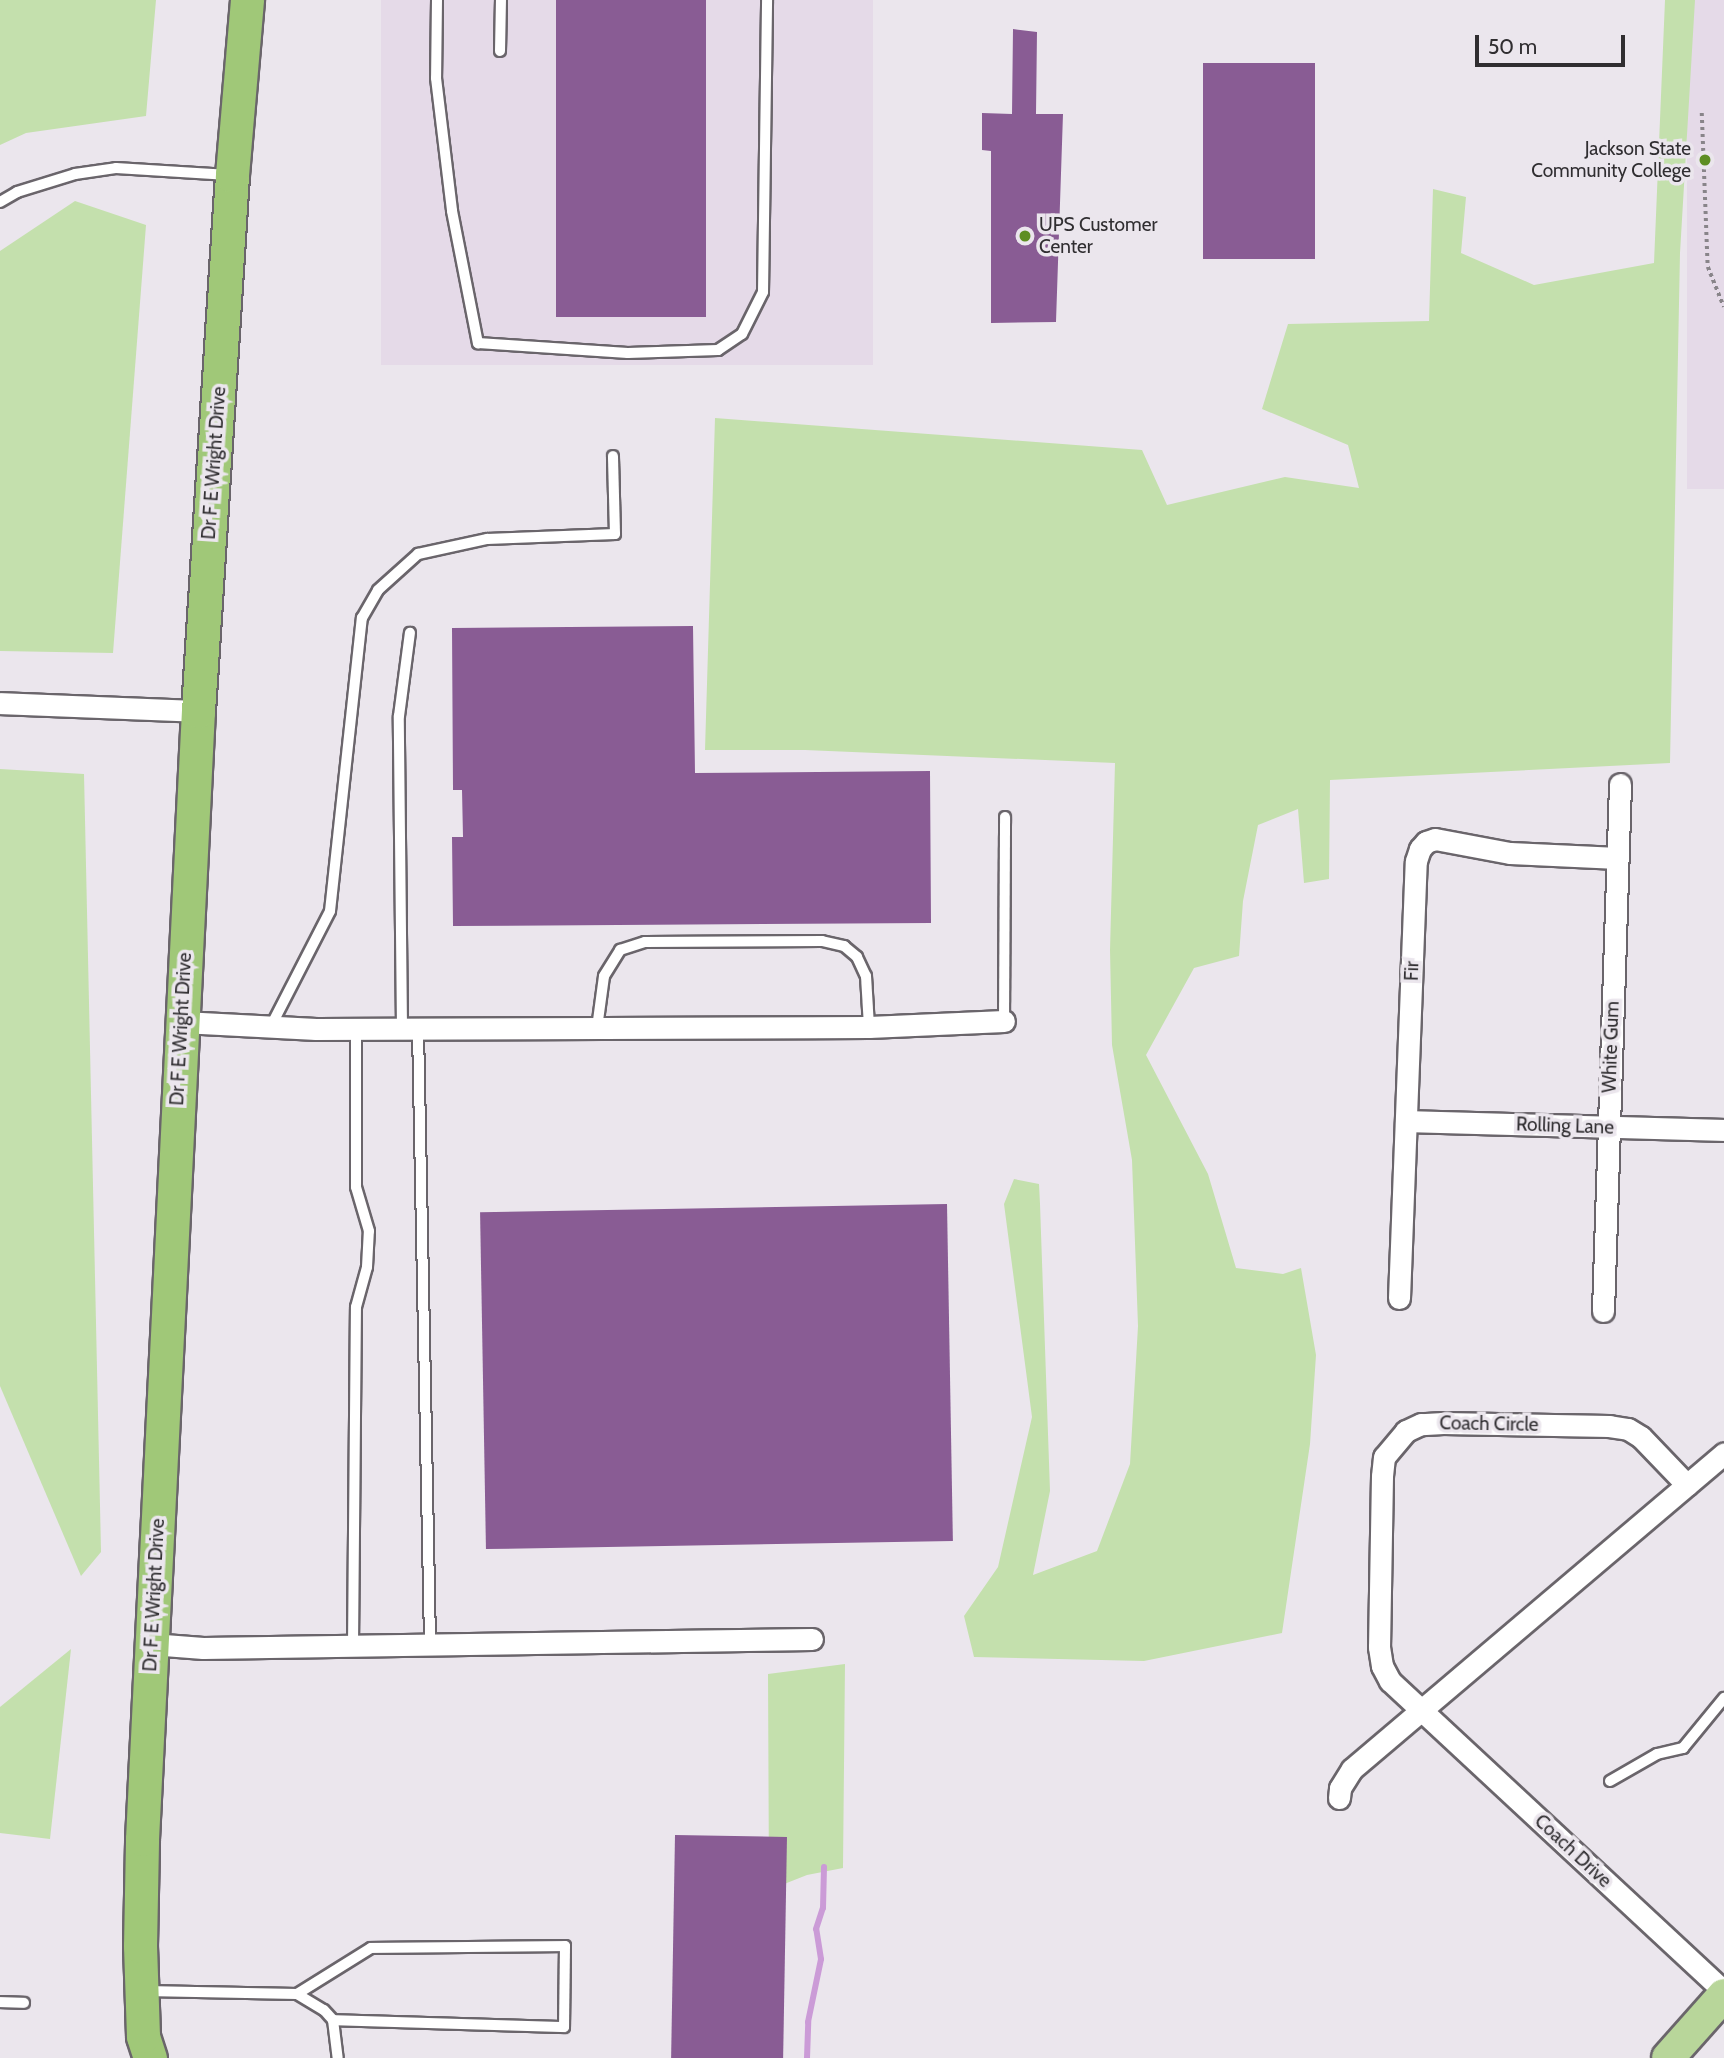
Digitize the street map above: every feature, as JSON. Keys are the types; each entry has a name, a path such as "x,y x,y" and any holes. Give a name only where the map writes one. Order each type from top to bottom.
{"highway":[{"name":"Dr F E Wright Drive","path":"144,2051 141,1991 142,1839 182,1022 198,711 232,176 247,0"}],"main road":[{"path":"1668,2058 1724,1993"}],"street":[{"path":"0,703 198,711"},
{"name":"White Gum","path":"1602,1311 1620,784"},
{"name":"Fir","path":"1399,1297 1416,860 1420,849 1426,842 1435,839 1510,853 1618,858"},
{"path":"182,1022 356,1028 597,1028 869,1027 1004,1021"},
{"name":"Rolling Lane","path":"1406,1121 1724,1130"},
{"name":"Coach Circle","path":"1423,1711 1390,1681 1382,1666 1379,1647 1382,1476 1384,1457 1400,1436 1421,1424 1443,1423 1618,1428 1641,1437 1687,1485"},
{"path":"1339,1798 1340,1788 1352,1769 1724,1453"},
{"path":"151,1644 203,1648 812,1639"},
{"name":"Coach Drive","path":"1423,1711 1724,1993"}],"lane":[{"path":"437,0 436,78 452,211 478,343 628,353 718,350 743,334 763,292 767,0"},
{"path":"500,51 501,0"},
{"path":"0,202 17,192 75,174 116,169 232,176"},
{"path":"271,1026 330,911 362,618 378,590 418,554 487,539 615,534 613,456"},
{"path":"410,633 399,716 430,1644"},
{"path":"1004,1021 1005,817"},
{"path":"597,1028 604,976 620,950 645,942 822,941 844,946 857,957 866,976 869,1027"},
{"path":"354,1646 356,1307 367,1267 369,1231 356,1187 356,1028"},
{"path":"1610,1781 1657,1754 1683,1748 1724,1698"},
{"path":"297,1994 371,1948 565,1946 564,2026 333,2020"},
{"path":"141,1991 297,1994 324,2010 333,2020 338,2058"},
{"path":"0,2002 24,2003"}],"path":[{"path":"1702,113 1708,267 1724,307"}],"shaded area":[{"path":"381,0 873,0 873,365 381,365"},
{"name":"Jackson State Community College","path":"1687,0 1724,0 1724,489 1687,489"}],"green space":[{"path":"0,0 156,0 146,116 26,133 0,145"},
{"path":"1665,0 1695,0 1680,253 1670,763 1330,780 1329,879 1304,883 1298,809 1258,825 1243,901 1239,956 1194,968 1146,1055 1208,1174 1236,1268 1283,1274 1301,1268 1316,1355 1310,1444 1282,1633 1144,1661 974,1657 964,1616 998,1567 1032,1417 1004,1204 1014,1179 1039,1184 1040,1204 1050,1491 1033,1575 1097,1551 1130,1464 1138,1326 1132,1160 1112,1045 1110,950 1115,763 805,750 705,750 715,418 1142,450 1167,505 1285,477 1359,488 1348,445 1262,409 1288,324 1429,321 1433,189 1466,197 1461,253 1534,285 1654,263"},
{"path":"75,201 146,225 113,653 0,651 0,251"},
{"path":"0,769 84,774 101,1552 81,1576 0,1386"},
{"path":"71,1649 50,1839 0,1833 0,1707"},
{"path":"845,1664 843,1868 807,1875 769,1890 768,1674"}],"building":[{"path":"556,0 706,0 706,317 556,317"},
{"name":"UPS Customer Center","path":"1013,29 1037,32 1036,114 1063,114 1056,322 991,323 991,151 982,150 982,113 1012,114"},
{"path":"1203,63 1315,63 1315,259 1203,259"},
{"path":"693,626 695,773 930,771 931,923 453,926 452,837 463,837 462,790 453,790 452,628"},
{"path":"947,1204 953,1541 486,1549 480,1212"},
{"path":"675,1835 787,1837 783,2058 671,2058"}],"waterway":[{"path":"807,2058 808,2022 821,1959 816,1929 823,1908 824,1867"}],"place":[{"name":"Jackson State Community College","path":"1705,160"},
{"name":"UPS Customer Center","path":"1025,236"}]}
